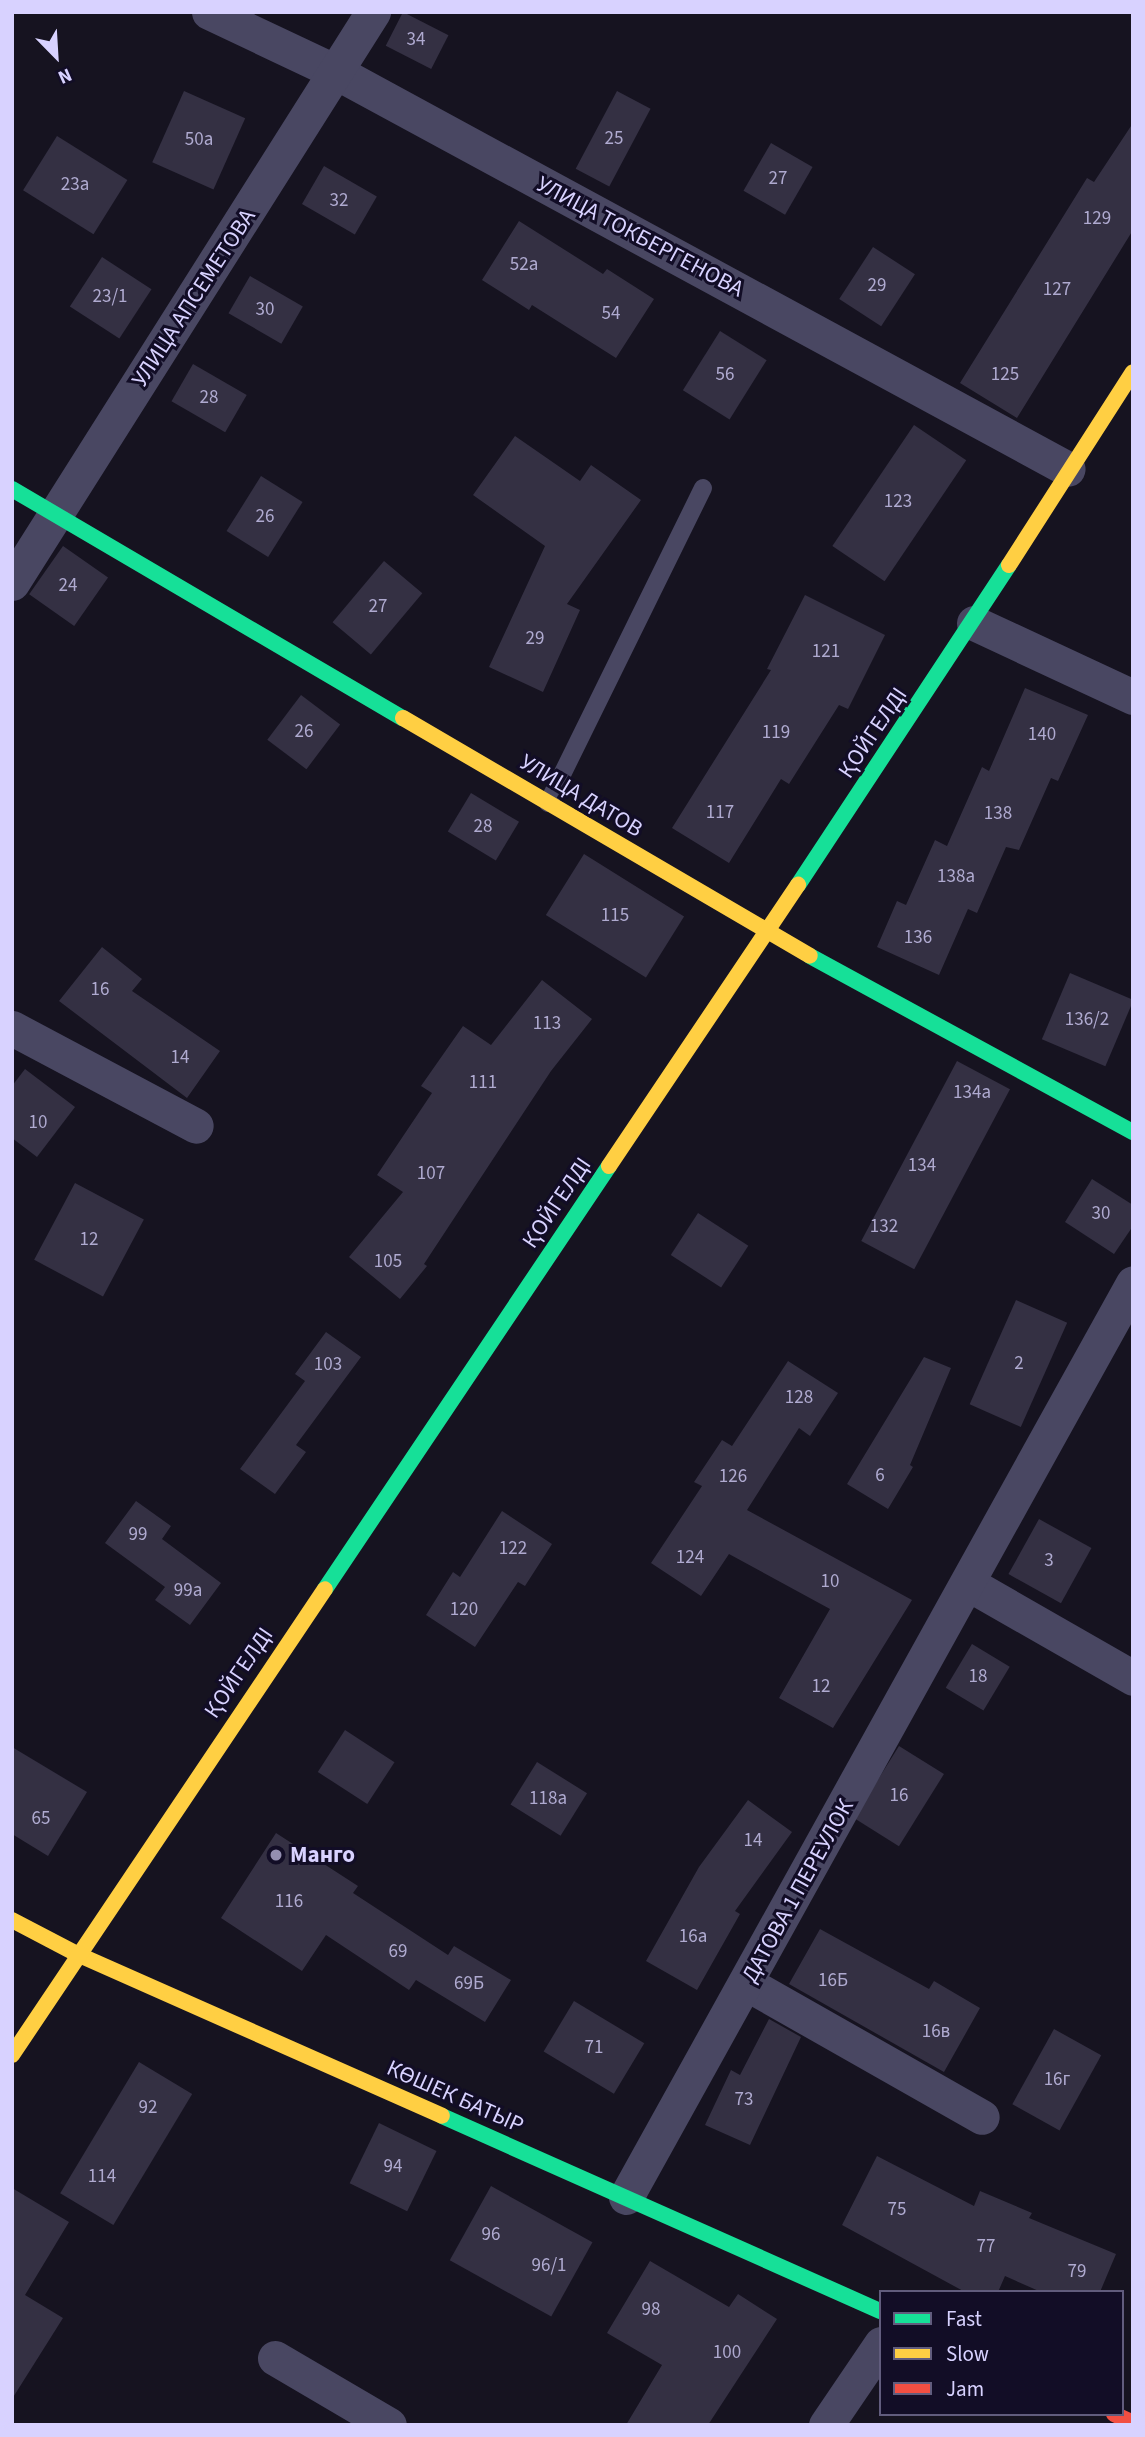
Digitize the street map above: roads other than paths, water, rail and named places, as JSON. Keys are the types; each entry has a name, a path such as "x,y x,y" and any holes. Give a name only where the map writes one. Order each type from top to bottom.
{"street":[{"name":"УЛИЦА ТОКБЕРГЕНОВА","path":"209,12 338,74 1068,469"},
{"name":"УЛИЦА АПСЕМЕТОВА","path":"12,583 338,74 373,12"},
{"name":"ҚОЙГЕЛДІ","path":"12,2055 77,1954 974,623 1068,469 1133,372"},
{"name":"УЛИЦА ДАТОВ","path":"12,489 767,932 1133,1132"},
{"path":"974,623 1133,697"},
{"path":"12,1028 196,1126"},
{"name":"ДАТОВА 1 ПЕРЕУЛОК","path":"626,2197 969,1584 1133,1283"},
{"path":"969,1584 1133,1678"},
{"name":"КӨШЕК БАТЫР","path":"12,1920 77,1954 879,2310"},
{"path":"746,1983 982,2117"},
{"path":"826,2425 879,2347"},
{"path":"275,2358 389,2425"}],"lane":[{"path":"548,803 703,488"}],"place":[{"name":"Манго","path":"276,1855"}]}
